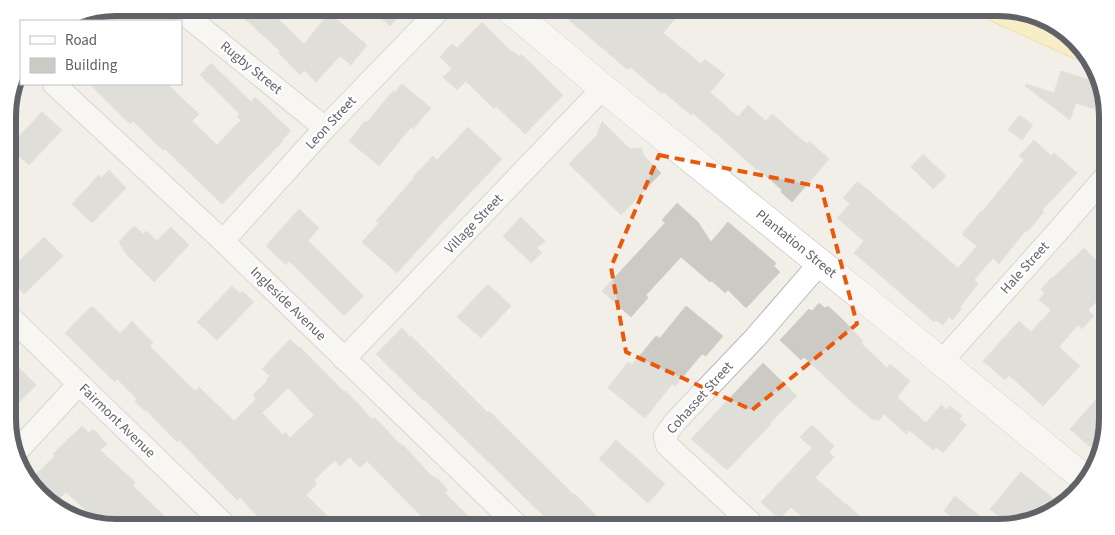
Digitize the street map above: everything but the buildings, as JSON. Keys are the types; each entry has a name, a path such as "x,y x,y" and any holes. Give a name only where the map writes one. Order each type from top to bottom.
{"highway":[{"path":"1021,19 1058,36"}],"street":[{"name":"Rugby Street","path":"187,16 326,128"},
{"name":"Leon Street","path":"223,241 326,128 432,16"},
{"name":"Plantation Street","path":"518,16 603,88 942,361 1081,476"},
{"name":"Ingleside Avenue","path":"55,85 223,241 512,519"},
{"name":"Village Street","path":"344,359 603,88"},
{"name":"Hale Street","path":"942,361 1099,184"},
{"name":"Cohasset Street","path":"747,519 667,445 665,436 675,422 755,338 820,263"},
{"name":"Fairmont Avenue","path":"16,323 217,519"},
{"path":"21,447 79,384"}],"highlighted area":[{"path":"659,155 821,187 857,324 752,410 626,352 611,267"}]}
